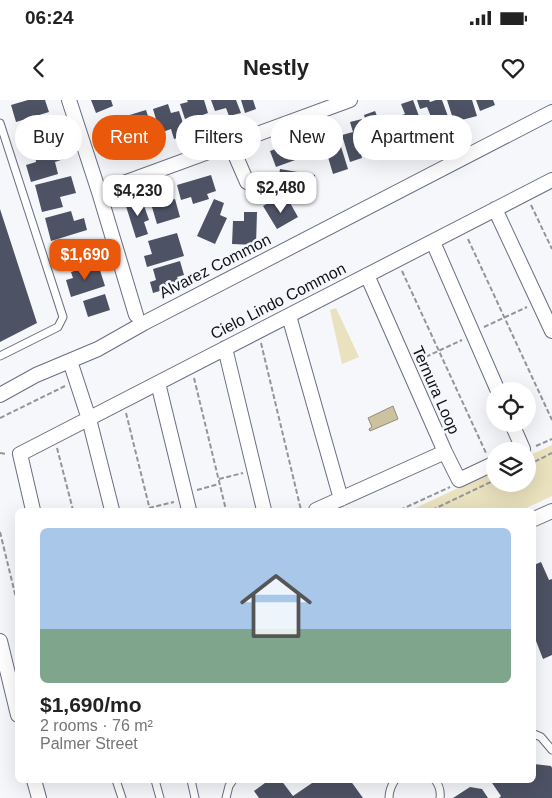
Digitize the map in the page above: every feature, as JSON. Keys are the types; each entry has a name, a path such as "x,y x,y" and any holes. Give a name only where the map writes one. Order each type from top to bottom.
{"street":[{"path":"69,100 136,314"},
{"path":"261,132 350,100"},
{"name":"Alvarez Common","path":"0,395 36,375 98,349 144,323 552,112"},
{"path":"99,192 185,160"},
{"path":"237,160 247,182"},
{"name":"Cielo Lindo Common","path":"33,508 20,454 552,180"},
{"path":"495,209 552,331"},
{"path":"432,242 494,382"},
{"name":"Ternura Loop","path":"367,275 406,366 459,480"},
{"path":"289,316 341,499"},
{"path":"225,348 264,508"},
{"path":"70,361 89,418 112,508"},
{"path":"158,383 187,501"},
{"path":"321,508 445,452"},
{"path":"459,480 486,467"},
{"path":"536,518 552,511"},
{"path":"0,641 15,700"},
{"path":"35,783 39,798"}],"lane":[{"path":"0,123 63,317 58,327 0,356"},
{"path":"536,735 541,737 552,750"},
{"path":"117,783 122,798"},
{"path":"156,783 160,798"},
{"path":"192,783 195,798"},
{"path":"226,798 228,786 230,783"},
{"path":"389,798 389,792 393,783"},
{"path":"439,783 441,792 440,798"}],"path":[{"path":"526,193 552,249"},
{"path":"462,226 552,420"},
{"path":"397,260 486,449"},
{"path":"406,366 538,302"},
{"path":"258,331 301,508"},
{"path":"191,366 226,508"},
{"path":"0,418 66,385"},
{"path":"123,401 150,508"},
{"path":"54,436 72,508"},
{"path":"536,446 552,439"},
{"path":"536,461 552,453"},
{"path":"219,479 255,470"},
{"path":"404,508 453,486 459,480"},
{"path":"155,508 187,501 220,484"},
{"path":"436,508 486,484"},
{"path":"0,532 15,594"}],"shaded area":[{"path":"336,308 359,357 342,364 330,310"},
{"path":"393,406 398,419 370,431 369,429 372,427 368,418"},
{"path":"552,445 552,496 526,508 415,508 486,475 486,492 536,492 536,452"}],"building":[{"path":"28,100 45,100 49,112 39,115 15,115 15,119 11,105"},
{"path":"91,100 111,100 113,106 96,113"},
{"path":"187,100 204,100 208,113 202,115 184,115 180,104 188,102"},
{"path":"211,100 236,100 241,113 229,115 226,108 215,111"},
{"path":"241,100 253,100 256,109 245,113"},
{"path":"413,100 419,115 402,115 405,114 401,104"},
{"path":"417,100 429,100 430,102 442,100 447,115 430,115 427,107 420,109"},
{"path":"447,100 472,100 477,116 472,117 472,115 452,115"},
{"path":"476,100 493,100 495,105 480,111"},
{"path":"168,104 171,113 179,111 180,115 176,115 176,138 174,139 171,129 166,131 166,115 155,115 153,109"},
{"path":"146,110 148,115 130,115"},
{"path":"375,111 377,115 364,115"},
{"path":"353,121 353,132 350,122"},
{"path":"353,132 353,160 356,160 350,162 343,135"},
{"path":"343,153 348,169 333,174 329,160 343,160"},
{"path":"36,160 61,160 55,162 58,174 31,182 26,165 36,162"},
{"path":"273,160 295,160 276,167"},
{"path":"280,169 315,175 312,199 286,195 287,183 278,182"},
{"path":"211,175 216,191 207,194 209,199 193,204 191,197 181,200 177,185"},
{"path":"71,176 76,193 60,197 63,207 42,212 35,185"},
{"path":"160,194 162,203 175,199 180,217 157,224 149,197"},
{"path":"141,197 149,220 144,222 148,234 136,238 125,203"},
{"path":"214,199 224,203 220,215 227,218 215,244 197,236"},
{"path":"272,201 277,208 289,201 298,217 277,229 263,206"},
{"path":"0,209 37,323 0,342"},
{"path":"71,211 74,221 84,218 87,230 51,241 45,218"},
{"path":"244,212 257,212 256,245 232,244 233,221 244,221"},
{"path":"177,233 184,256 147,267 144,256 152,254 148,241"},
{"path":"74,239 76,248 92,244 97,260 68,269 60,243"},
{"path":"180,261 184,275 177,277 180,285 153,293 150,282 156,280 153,269"},
{"path":"98,264 105,286 71,297 66,280 73,278 71,272"},
{"path":"105,294 110,310 88,317 83,301"},
{"path":"541,562 549,580 552,579 552,655 543,659 536,641 536,564"},
{"path":"536,764 551,766 552,798 499,798 501,796 492,783 536,783"},
{"path":"265,783 283,783 293,796 312,783 352,783 363,798 259,798 254,791"},
{"path":"470,787 482,789 488,798 453,798"}]}
